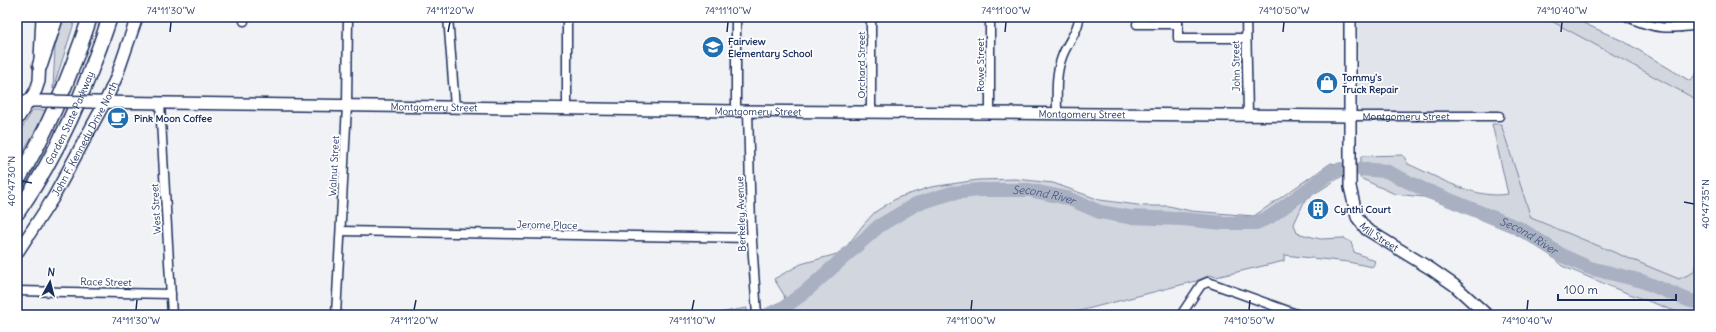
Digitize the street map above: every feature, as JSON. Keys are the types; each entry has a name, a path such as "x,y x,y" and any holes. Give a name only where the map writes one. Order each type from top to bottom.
{"highway":[{"path":"40,65 56,17"},
{"name":"Garden State Parkway","path":"17,181 51,119 72,68 90,17"},
{"name":"Garden State Parkway","path":"17,213 42,174 69,123 92,68 110,17"}],"street":[{"path":"17,120 30,101 39,81 42,17"},
{"name":"John F. Kennedy Drive North","path":"17,253 50,203 105,102 116,78 137,17"},
{"name":"Walnut Street","path":"336,315 347,106 348,17"},
{"path":"448,17 455,107"},
{"path":"567,17 567,109"},
{"path":"736,17 736,111"},
{"name":"Orchard Street","path":"871,17 871,112"},
{"name":"Rowe Street","path":"990,17 990,113"},
{"path":"1057,114 1057,72 1079,17"},
{"name":"John Street","path":"1246,17 1248,115"},
{"name":"Mill Street","path":"1350,17 1349,158 1353,202 1357,217 1366,229 1454,285 1485,314"},
{"path":"1628,17 1644,25 1654,27 1699,25"},
{"path":"1681,17 1681,27"},
{"path":"1137,24 1178,21 1178,38 1246,38"},
{"name":"Montgomery Street","path":"17,101 748,112 1498,116"},
{"name":"West Street","path":"160,103 172,315"},
{"name":"Berkeley Avenue","path":"748,112 756,311"},
{"name":"Jerome Place","path":"341,231 752,238"},
{"path":"1181,315 1201,285 1208,282 1299,315"},
{"name":"Race Street","path":"17,291 171,294"}],"shaded area":[{"path":"63,17 76,17 53,89 55,47"},
{"path":"1358,17 1544,17 1699,101 1699,243 1694,272 1679,279 1531,218 1498,112 1360,110 1358,107"},
{"path":"1544,17 1570,17 1625,42 1690,81 1699,70 1699,101"},
{"path":"33,110 48,110 17,161 17,136"},
{"path":"1492,124 1501,124 1531,218 1679,279 1694,272 1699,243 1699,315 1680,315 1680,313 1619,290 1562,266 1547,252 1510,231 1478,217 1424,197 1395,194 1360,178 1361,156 1403,155 1408,164 1444,181 1470,191 1495,195 1508,194"},
{"path":"1331,163 1341,165 1342,176 1305,200 1294,224 1297,233 1320,239 1343,238 1351,242 1354,252 1375,261 1373,267 1348,262 1284,255 1284,261 1216,277 1210,275 1196,281 1064,315 786,315 784,295 774,279 801,264 837,254 847,246 875,212 897,198 931,187 978,180 1016,179 1053,183 1100,200 1145,206 1169,206 1191,211 1254,216"},
{"path":"747,308 747,315 707,315"}],"waterway":[{"name":"Second River","path":"767,315 786,306 805,292 879,226 916,204 952,193 979,190 1029,190 1067,198 1100,212 1129,217 1182,219 1223,223 1256,223 1270,217 1333,171 1341,169"},
{"name":"Second River","path":"1359,169 1386,171 1423,189 1521,229 1563,256 1590,268 1642,281 1699,303"}],"place":[{"name":"Fairview Elementary School","path":"713,47"},
{"name":"Tommy's Truck Repair","path":"1327,83"},
{"name":"Pink Moon Coffee","path":"118,118"},
{"name":"Cynthi Court","path":"1318,209"}]}
